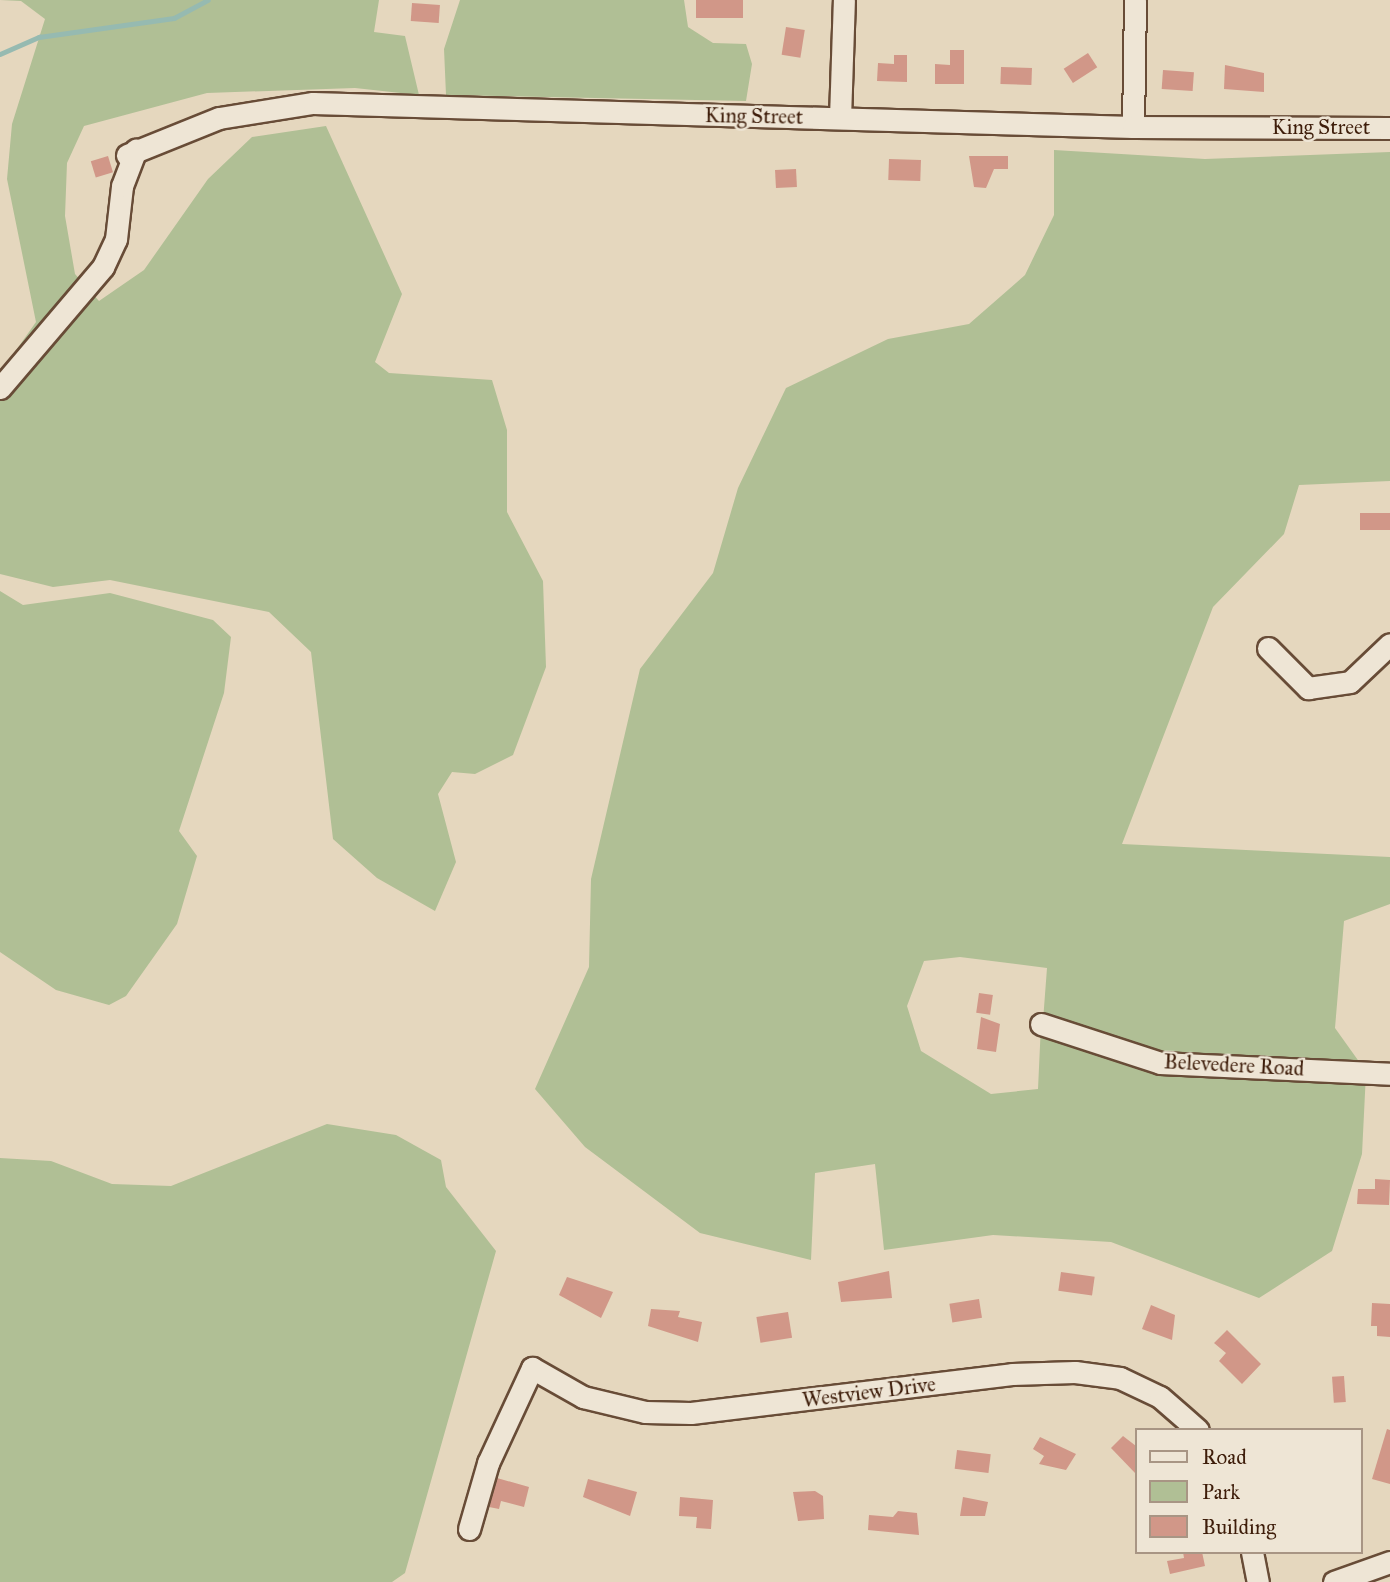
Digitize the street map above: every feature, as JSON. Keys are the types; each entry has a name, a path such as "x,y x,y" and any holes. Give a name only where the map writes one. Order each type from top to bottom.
{"street":[{"path":"840,118 844,0"},
{"path":"1133,127 1135,0"},
{"name":"King Street","path":"0,388 103,267 116,239 122,186 132,153 219,118 313,103 1133,127 1390,128"},
{"path":"1268,648 1308,688 1350,682 1390,644"},
{"name":"Belevedere Road","path":"1041,1024 1160,1063 1390,1074"},
{"name":"Westview Drive","path":"469,1529 488,1463 532,1368 583,1397 679,1413 1012,1374 1075,1372 1120,1378 1160,1397 1196,1428"},
{"path":"1252,1554 1258,1582"},
{"path":"1334,1582 1390,1562"}],"green space":[{"path":"0,0 379,0 374,32 405,36 419,95 355,88 207,93 84,126 67,163 65,216 75,274 99,301 144,270 208,179 252,137 326,126 402,294 375,362 389,373 492,380 507,430 507,512 543,581 546,667 513,755 475,774 452,772 438,794 456,862 435,911 377,878 333,839 311,652 269,612 110,580 53,587 0,574 0,373 36,322 7,179 12,124 45,19 21,1"},
{"path":"460,0 684,0 688,27 713,43 746,44 752,64 746,101 446,95 444,49"},
{"path":"1054,150 1205,159 1390,152 1390,481 1299,485 1284,534 1213,607 1122,844 1390,857 1390,904 1344,921 1335,1028 1365,1070 1161,1060 1117,1048 1043,1021 1047,968 960,957 924,961 907,1006 921,1051 991,1094 1038,1089 1041,1024 1160,1063 1366,1073 1362,1154 1332,1251 1259,1298 1111,1242 993,1235 884,1250 875,1164 815,1173 811,1260 700,1233 585,1147 535,1089 589,967 591,879 640,669 713,573 738,488 786,388 888,339 969,324 1025,275 1054,215"},
{"path":"0,591 23,605 110,593 213,620 231,637 224,693 179,831 197,856 177,924 126,996 109,1005 56,990 0,952"},
{"path":"327,1124 396,1135 441,1160 446,1187 496,1251 405,1573 392,1582 0,1582 0,1158 51,1161 112,1184 171,1186"}],"building":[{"path":"696,0 743,0 743,18 696,18"},
{"path":"412,3 440,5 439,23 411,21"},
{"path":"786,27 805,30 800,58 782,55"},
{"path":"950,50 964,50 964,84 935,84 935,64 950,65"},
{"path":"1088,53 1097,67 1073,83 1064,69"},
{"path":"894,55 907,55 907,82 877,81 878,63 894,64"},
{"path":"1225,65 1264,73 1264,92 1224,89"},
{"path":"1001,67 1032,68 1031,85 1000,84"},
{"path":"1163,70 1194,72 1193,91 1162,89"},
{"path":"108,156 113,172 96,178 91,161"},
{"path":"969,156 1008,156 1008,169 994,169 986,188 974,187"},
{"path":"889,159 921,160 920,181 888,180"},
{"path":"796,169 797,187 776,188 775,170"},
{"path":"1360,513 1390,513 1390,530 1360,530"},
{"path":"979,993 993,995 990,1015 976,1013"},
{"path":"981,1017 1000,1024 996,1052 977,1049"},
{"path":"1375,1179 1390,1180 1389,1205 1357,1204 1358,1189 1375,1189"},
{"path":"889,1271 892,1298 841,1302 838,1282"},
{"path":"1061,1272 1095,1277 1092,1296 1058,1291"},
{"path":"567,1277 613,1292 601,1318 559,1295"},
{"path":"979,1299 982,1318 952,1322 949,1304"},
{"path":"1372,1303 1390,1304 1390,1337 1377,1336 1377,1326 1371,1326"},
{"path":"1151,1305 1175,1315 1172,1340 1142,1329"},
{"path":"651,1309 680,1311 678,1317 702,1322 698,1342 648,1326"},
{"path":"788,1312 792,1338 760,1343 756,1317"},
{"path":"1227,1330 1261,1364 1242,1384 1219,1361 1226,1353 1214,1343"},
{"path":"1344,1376 1346,1402 1334,1403 1332,1377"},
{"path":"1387,1429 1390,1430 1390,1484 1372,1479"},
{"path":"1123,1436 1134,1444 1134,1472 1111,1448"},
{"path":"1040,1437 1076,1454 1066,1470 1039,1464 1044,1456 1033,1449"},
{"path":"957,1450 991,1454 988,1473 955,1469"},
{"path":"497,1478 529,1487 524,1507 501,1501 499,1509 489,1507"},
{"path":"588,1479 637,1492 630,1516 583,1497"},
{"path":"815,1491 823,1496 824,1519 798,1521 793,1492"},
{"path":"680,1497 713,1500 711,1529 696,1528 697,1517 679,1516"},
{"path":"963,1497 988,1502 985,1516 960,1516"},
{"path":"898,1511 917,1513 919,1535 868,1530 869,1515 893,1517"},
{"path":"1183,1554 1202,1554 1205,1566 1170,1574 1167,1561 1184,1558"}],"waterway":[{"path":"0,54 39,37 174,18 208,0"}]}
